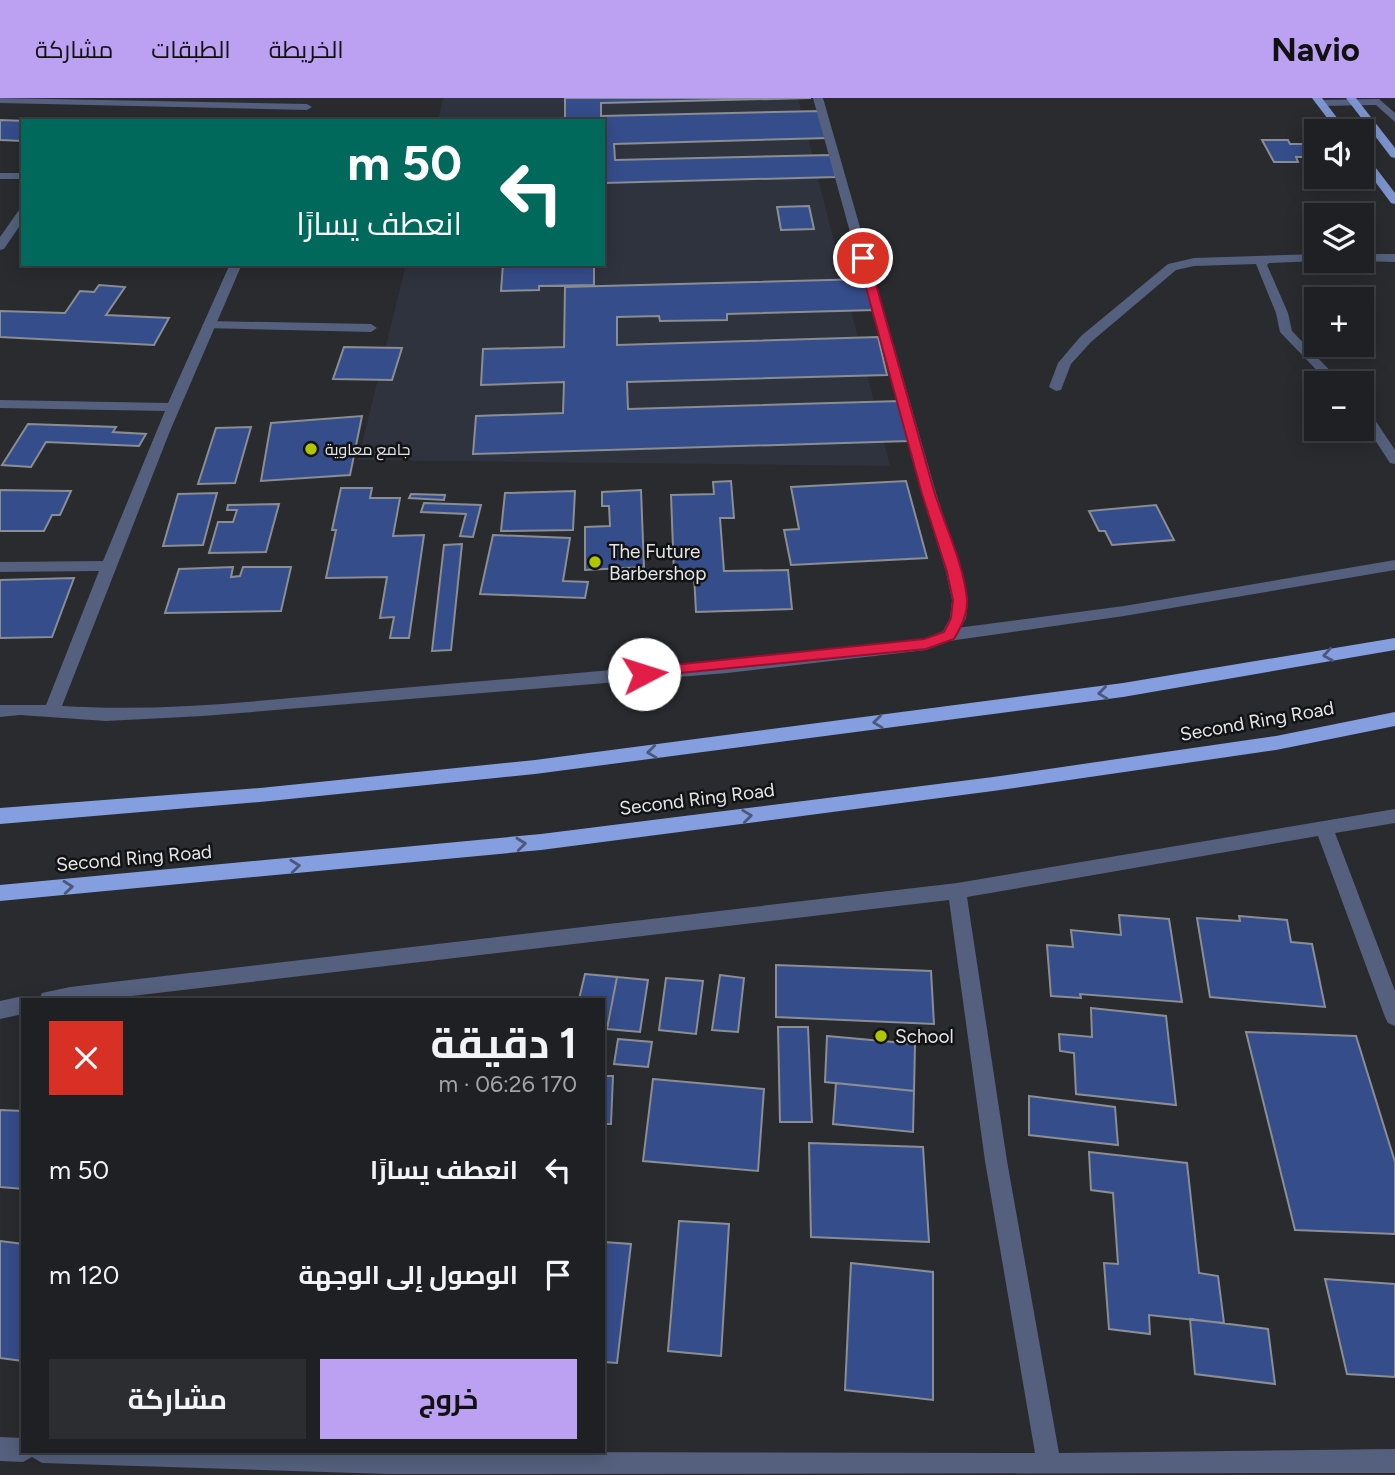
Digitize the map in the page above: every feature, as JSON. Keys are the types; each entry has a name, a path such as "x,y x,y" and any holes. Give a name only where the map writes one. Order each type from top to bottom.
{"highway":[{"path":"0,816 260,795 535,767 1123,690 1395,644"},
{"name":"Second Ring Road","path":"0,893 541,842 1020,780 1276,743 1395,719"}],"main road":[{"path":"1318,100 1333,119"},
{"path":"1353,100 1395,155"},
{"path":"1374,173 1395,201"}],"street":[{"path":"818,98 929,494 954,572 960,600 958,618 949,635"},
{"path":"0,100 309,103 302,119"},
{"path":"1318,100 1395,101"},
{"path":"1379,102 1395,119"},
{"path":"0,176 21,176"},
{"path":"0,246 21,215"},
{"path":"1056,387 1065,363 1086,339 1172,267 1194,262 1304,258"},
{"path":"1374,258 1395,258"},
{"path":"1262,260 1261,265 1282,313 1286,332 1324,371"},
{"path":"51,712 172,408 235,266"},
{"path":"208,325 371,328"},
{"path":"0,404 172,408"},
{"path":"1374,429 1395,460"},
{"path":"0,711 20,709 106,715 203,710 727,667 926,644 949,635 1124,611 1395,565"},
{"path":"0,567 107,566"},
{"path":"54,998 957,891 1395,816"},
{"path":"1325,830 1395,1017"},
{"path":"957,891 996,1161 1050,1470"},
{"path":"0,1010 21,1005"},
{"path":"0,1449 21,1450"},
{"path":"105,1453 387,1462 1050,1470 1395,1461"}],"shaded area":[{"path":"443,98 798,98 890,466 358,460 406,266 605,266 605,119 438,119"}],"building":[{"path":"565,98 811,98 601,103 601,116 821,111 828,138 614,144 615,160 831,155 836,177 605,183 605,119 565,119"},
{"path":"0,120 21,121 21,141 0,140"},
{"path":"1262,140 1288,140 1290,144 1304,144 1304,157 1296,157 1298,162 1274,162"},
{"path":"809,206 814,229 781,230 777,207"},
{"path":"503,266 594,266 594,285 539,286 539,290 501,291"},
{"path":"867,279 875,310 727,314 727,320 660,321 659,316 617,317 617,345 878,337 887,375 627,382 628,409 900,401 909,441 473,454 476,416 563,413 564,382 481,385 483,349 564,347 565,287"},
{"path":"99,285 125,287 106,315 169,318 154,345 0,337 0,311 65,313 80,291 94,292"},
{"path":"344,347 402,348 392,380 333,379"},
{"name":"جامع معاوية","path":"362,416 350,475 261,481 271,423"},
{"path":"28,424 116,427 113,432 146,434 139,446 46,442 31,467 2,465"},
{"path":"251,427 235,483 198,484 216,428"},
{"path":"731,481 734,518 720,518 724,571 788,570 792,609 696,612 694,575 674,575 671,495 714,494 713,482"},
{"path":"906,481 927,558 791,565 784,530 799,529 791,487"},
{"path":"341,488 372,488 370,498 400,498 393,536 424,535 409,638 390,638 394,617 380,618 387,577 326,578"},
{"path":"0,490 71,491 60,515 52,515 44,531 0,531"},
{"path":"641,490 644,567 585,570 585,527 610,526 609,506 602,506 602,492"},
{"path":"575,491 573,530 501,531 505,493"},
{"path":"217,493 203,545 163,546 178,494"},
{"path":"411,494 445,495 444,500 409,498"},
{"path":"424,503 481,505 473,537 460,536 466,514 421,512"},
{"path":"279,504 266,552 209,553 218,522 233,522 237,510 227,510 228,505"},
{"path":"1156,505 1174,540 1112,545 1105,531 1099,531 1089,511"},
{"path":"493,535 570,538 563,581 588,582 585,598 480,594"},
{"path":"462,544 451,650 432,651 444,545"},
{"path":"233,567 231,577 240,576 243,567 291,567 281,611 165,613 179,569"},
{"path":"74,578 52,637 0,638 0,580"},
{"path":"1119,915 1169,919 1182,1002 1080,994 1081,998 1051,996 1047,945 1073,947 1071,930 1121,935"},
{"path":"1239,916 1287,920 1291,942 1312,944 1325,1007 1210,997 1197,918 1240,921"},
{"path":"776,965 931,971 934,1024 776,1017"},
{"path":"585,974 617,977 607,1029 605,998 579,998"},
{"path":"720,975 744,978 738,1032 712,1030"},
{"path":"617,977 648,980 640,1032 607,1029"},
{"path":"666,978 703,981 696,1034 659,1030"},
{"path":"1091,1008 1166,1016 1176,1105 1076,1094 1074,1053 1060,1051 1059,1034 1092,1037"},
{"path":"778,1027 808,1027 812,1122 780,1122"},
{"path":"1246,1032 1356,1036 1395,1162 1395,1234 1295,1230"},
{"path":"827,1036 915,1044 914,1091 825,1082"},
{"path":"618,1039 652,1042 648,1067 614,1064"},
{"path":"605,1076 613,1076 611,1124 605,1124"},
{"path":"653,1079 764,1089 758,1171 643,1161"},
{"path":"836,1083 914,1091 913,1132 833,1124"},
{"path":"1029,1096 1115,1107 1118,1145 1029,1135"},
{"path":"0,1110 21,1111 21,1189 0,1187"},
{"path":"809,1143 923,1147 929,1242 811,1237"},
{"path":"1089,1152 1187,1163 1199,1273 1218,1276 1224,1323 1149,1315 1150,1334 1109,1329 1104,1263 1118,1264 1113,1193 1091,1190"},
{"path":"679,1221 729,1224 721,1356 668,1351"},
{"path":"0,1241 21,1244 21,1361 0,1358"},
{"path":"605,1242 631,1244 617,1363 605,1362"},
{"path":"851,1263 933,1272 933,1400 845,1390"},
{"path":"1325,1279 1395,1284 1395,1377 1347,1374"},
{"path":"1190,1319 1268,1329 1275,1384 1195,1374"}],"place":[{"name":"جامع معاوية","path":"311,449"},
{"name":"The Future Barbershop","path":"595,562"},
{"name":"School","path":"881,1036"}],"route":[{"path":"644,674 926,644 949,635 958,618 960,600 954,572 929,494 863,258"}]}
